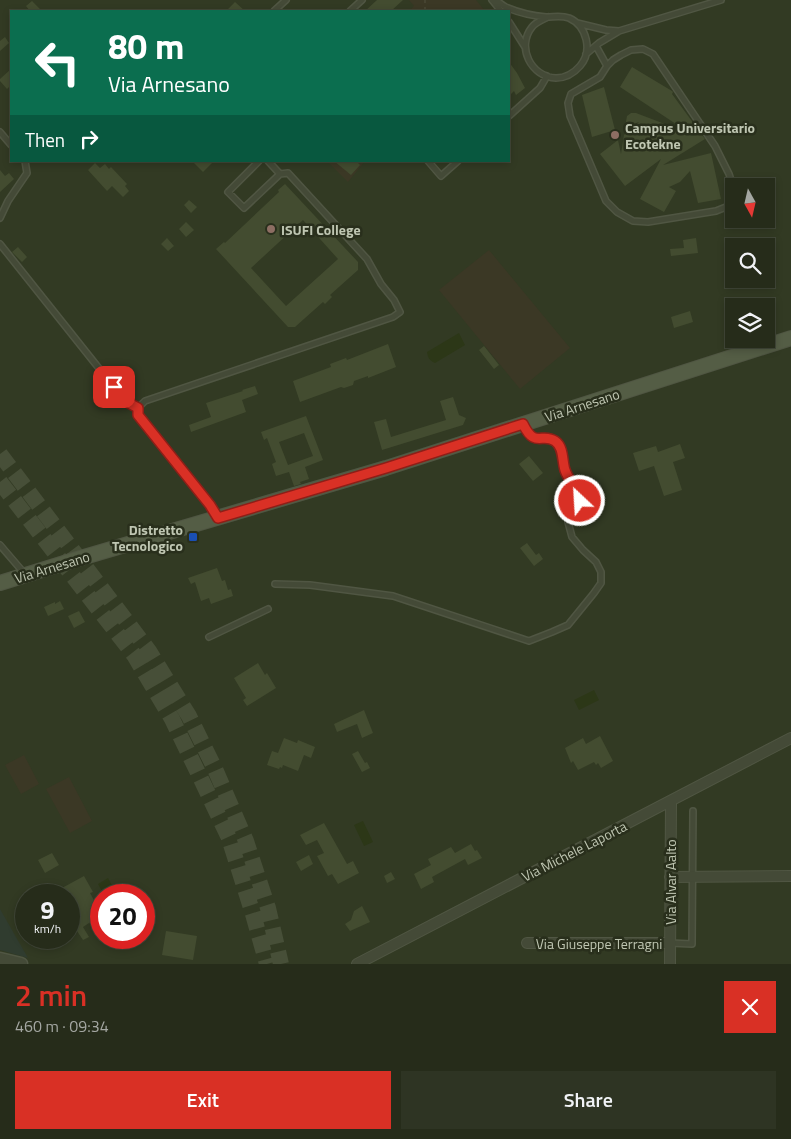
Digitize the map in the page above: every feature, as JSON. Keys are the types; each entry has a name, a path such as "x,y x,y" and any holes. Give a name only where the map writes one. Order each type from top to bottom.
{"main road":[{"name":"Via Arnesano","path":"0,583 386,468 791,338"}],"street":[{"name":"Via Michele Laporta","path":"356,964 791,738"},
{"name":"Via Alvar Aalto","path":"670,964 671,801"},
{"path":"670,877 791,876"},
{"name":"Via Giuseppe Terragni","path":"527,943 670,944"},
{"path":"0,959 21,964"}],"lane":[{"path":"275,10 286,0"},
{"path":"351,10 362,0"},
{"path":"494,0 507,8 531,15 558,16 568,18 577,23 606,30 620,31"},
{"path":"586,54 620,31 721,0"},
{"path":"525,47 531,28 539,21 548,17"},
{"path":"510,24 525,47 531,65 538,72 557,78 567,76 576,71 582,64 586,54 586,37 577,23"},
{"path":"596,46 607,66"},
{"path":"725,207 716,211 648,222 633,221 617,212 606,201 570,116 568,103 571,94 600,77 613,60 631,50 643,49 653,54 715,146 730,178"},
{"path":"510,115 540,88 547,76"},
{"path":"0,132 10,143"},
{"path":"0,218 8,201 27,173 26,162"},
{"path":"218,518 210,505 138,415 138,408 145,401 393,317 400,312 367,259 288,173 280,174 244,208 228,192 258,162"},
{"path":"269,162 280,174"},
{"path":"429,162 441,176 457,162"},
{"path":"0,244 125,401 138,408"},
{"path":"275,584 310,585 393,596 529,641 568,625 601,583 600,572 596,562 572,537 568,522 580,501 578,492 565,470 560,446 554,440 532,437 523,424"},
{"path":"0,545 26,575"},
{"path":"209,637 268,609"},
{"path":"670,944 692,944 693,811"}],"shaded area":[{"path":"409,0 476,0 484,10 410,10 414,6"},
{"path":"328,162 364,162 348,182"},
{"path":"489,250 570,348 520,389 439,290"},
{"path":"459,333 465,345 435,363 430,360 427,352"},
{"path":"594,690 599,700 579,710 574,700"},
{"path":"24,755 39,784 21,794 5,765"},
{"path":"69,777 92,821 70,833 46,789"},
{"path":"363,821 373,842 364,846 354,825"},
{"path":"108,878 111,884 98,884"},
{"path":"0,909 15,935 15,949 23,949 28,958 0,950"}],"building":[{"path":"377,0 403,0 392,10 366,10"},
{"path":"32,1 41,10 29,10 26,6"},
{"path":"235,2 244,10 227,10"},
{"path":"5,37 9,43 0,51 0,41"},
{"path":"510,63 525,88 516,95 514,91 510,95"},
{"path":"632,67 672,91 672,94 705,139 663,165 711,153 721,199 698,203 690,171 680,182 669,187 676,191 664,212 640,199 661,159 625,186 600,154 618,140 621,154 624,135 639,122 625,127 627,116 631,113 636,113 678,129 679,126 620,87"},
{"path":"10,70 10,86 7,89 0,79"},
{"path":"604,87 615,130 592,137 582,95"},
{"path":"193,162 213,162 203,172"},
{"path":"335,162 357,162 360,165 351,175"},
{"path":"95,163 100,168 105,164 109,169 111,167 127,184 125,186 129,191 123,197 112,186 107,191 88,170"},
{"path":"0,170 5,176 9,173 14,179 0,192"},
{"path":"285,184 358,262 358,270 330,295 332,297 325,304 323,302 295,327 288,327 216,249 225,243 279,192 278,190","holes":["303,220 338,259 286,306 251,268"]},
{"path":"189,200 197,207 191,213 184,205"},
{"path":"186,222 194,230 186,237 179,229"},
{"path":"167,238 174,246 168,251 161,244"},
{"path":"696,238 698,253 671,256 670,249 684,248 683,240"},
{"path":"18,247 27,257 22,262 12,252"},
{"path":"690,311 693,322 674,328 671,317"},
{"path":"388,344 396,367 368,378 368,376 354,381 353,385 341,387 300,402 293,381 331,367 330,364 346,358 347,360"},
{"path":"484,346 499,365 494,369 479,350"},
{"path":"255,386 258,394 242,400 246,412 191,432 189,425 211,417 206,403"},
{"path":"453,397 459,415 466,418 463,425 382,450 374,422 386,419 391,437 446,420 440,401"},
{"path":"306,416 323,460 305,467 309,479 294,486 289,472 276,476 272,464 276,462 267,438 264,440 261,432","holes":["304,433 313,456 288,465 279,442"]},
{"path":"680,444 685,458 673,462 682,490 664,496 654,466 639,471 633,453 656,446 658,452"},
{"path":"529,456 543,473 533,481 519,464"},
{"path":"527,543 536,555 539,553 543,559 534,566 520,548"},
{"path":"217,568 222,581 225,580 228,590 231,589 233,596 211,604 209,598 201,601 195,582 191,584 188,578"},
{"path":"60,601 64,609 48,616 44,607"},
{"path":"79,611 85,622 74,628 68,616"},
{"path":"258,663 276,688 247,706 243,700 246,698 234,678"},
{"path":"364,710 373,733 362,738 357,724 337,732 334,724"},
{"path":"600,736 613,761 601,768 598,763 596,765 594,762 578,770 573,761 571,763 565,748 583,738 586,744"},
{"path":"284,738 297,743 298,740 315,747 311,758 304,755 298,771 283,765 279,769 267,765 272,751 278,753"},
{"path":"358,751 370,768 362,772 352,754"},
{"path":"324,823 347,864 353,861 359,873 338,884 332,874 328,876 317,856 324,853 317,840 306,845 300,835"},
{"path":"471,844 482,858 468,865 465,859 432,877 434,882 421,889 414,874 431,865 428,859 451,847 455,853"},
{"path":"52,853 59,865 45,873 38,860"},
{"path":"309,855 313,864 301,871 296,862"},
{"path":"391,872 395,879 387,883 384,876"},
{"path":"84,876 90,887 90,922 83,927 89,937 83,940 80,936 80,884 69,884"},
{"path":"362,906 370,922 350,931 345,924 351,920 354,911"},
{"path":"166,931 197,936 193,960 162,955"}],"tunnel":[{"path":"0,454 149,651 189,716 215,769 246,841 268,908 281,964"},
{"path":"0,482 134,655 172,719 229,838 267,964"}],"place":[{"name":"Campus Universitario Ecotekne","path":"615,135"},
{"name":"ISUFI College","path":"271,229"},
{"name":"Distretto Tecnologico","path":"193,537"}],"route":[{"path":"114,387 125,401 138,408 138,415 210,505 218,518 386,468 523,424 532,437 554,440 560,446 565,470 578,492 580,501"}]}
